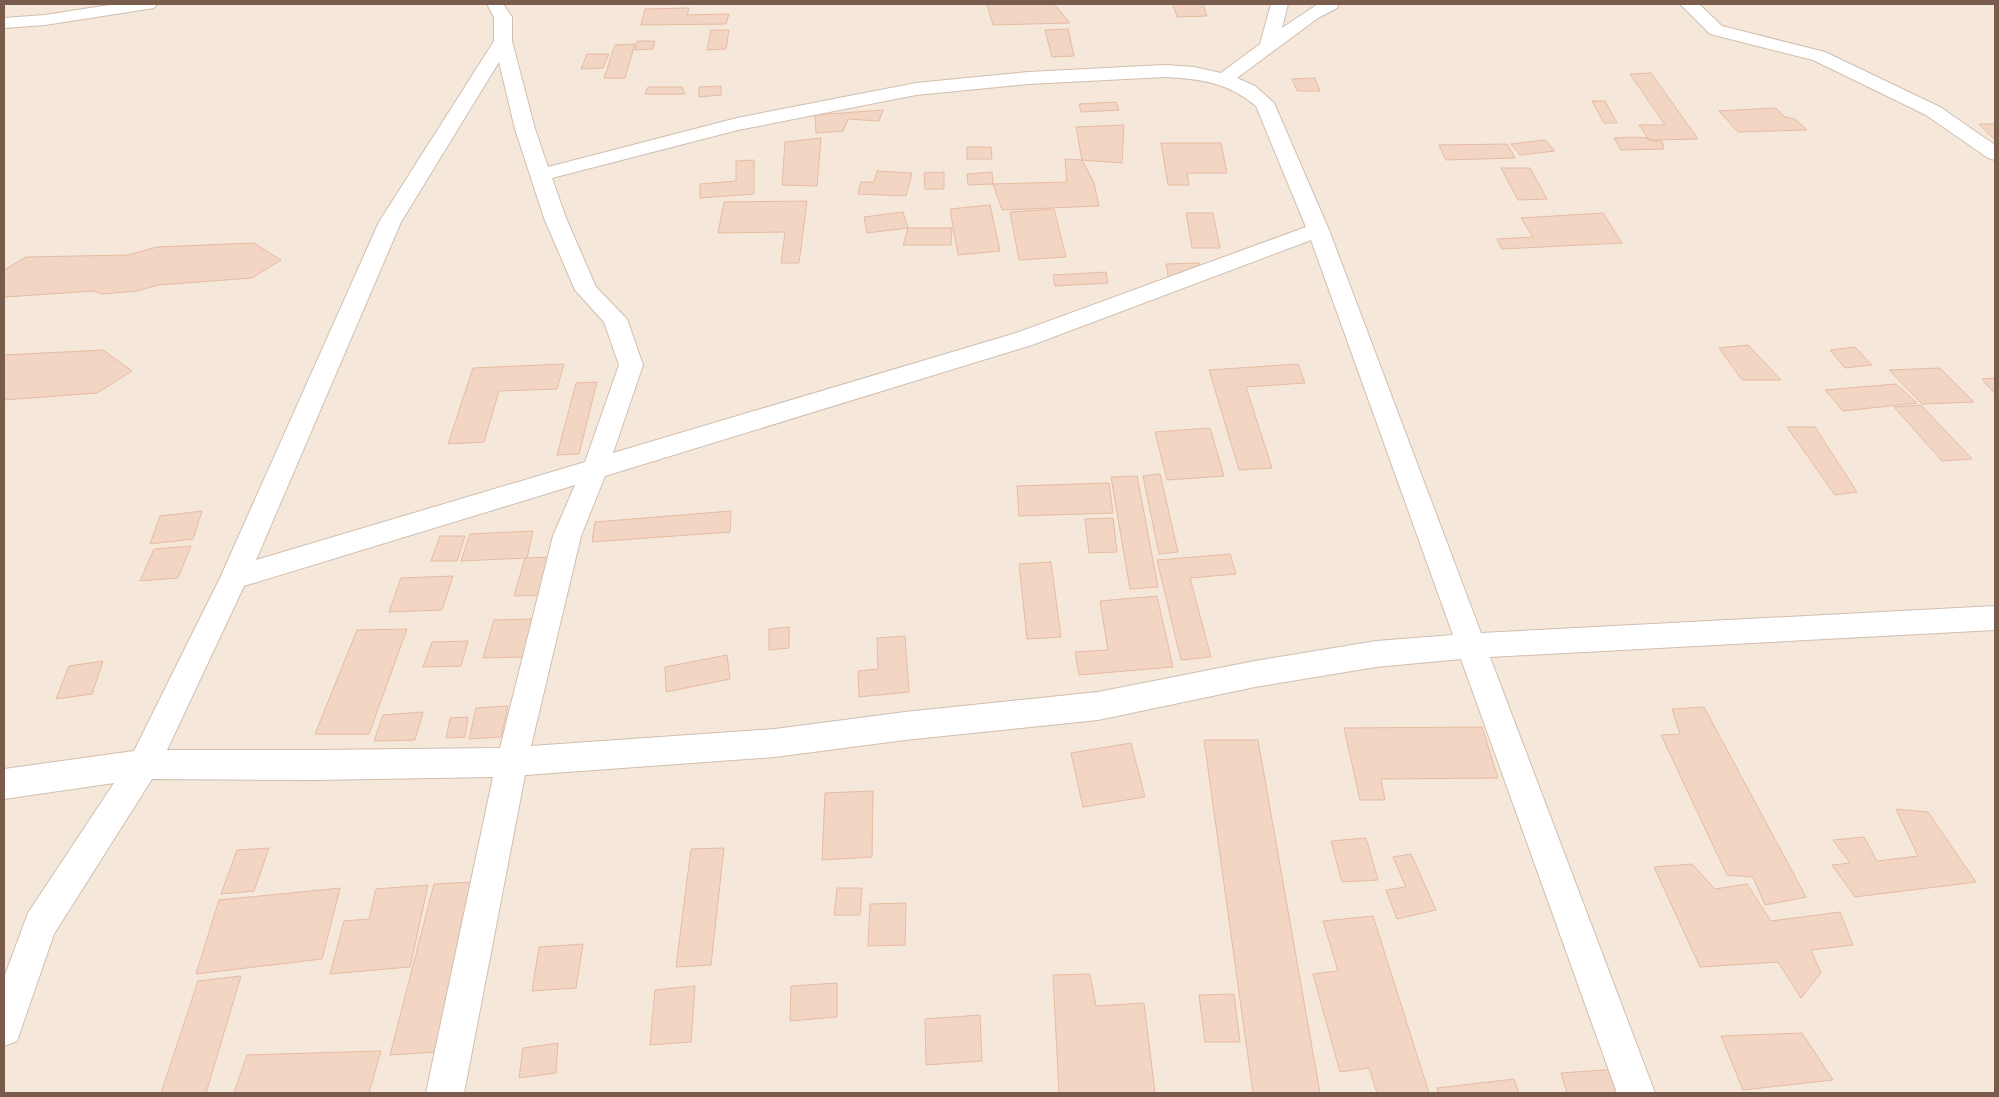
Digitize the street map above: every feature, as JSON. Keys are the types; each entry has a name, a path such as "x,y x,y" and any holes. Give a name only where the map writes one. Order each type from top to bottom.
{"street":[{"path":"4,23 45,20 148,4"},
{"path":"446,1093 512,762 568,536 595,469 632,365 616,318 586,290 556,218 524,129 503,41 503,17 495,4"},
{"path":"1269,45 1279,4"},
{"path":"1224,79 1312,14 1331,4"},
{"path":"1689,4 1716,30 1819,56 1933,111 1995,154"},
{"path":"4,1028 40,925 144,764 234,578 390,222 503,41"},
{"path":"541,175 737,124 916,89 1028,78 1165,70 1224,79 1248,90 1264,103 1318,230 1636,1093"},
{"path":"234,578 1024,339 1156,292 1318,230"},
{"path":"4,784 144,764 315,765 512,762 775,743 905,726 1098,706 1255,674 1376,654 1470,646 1995,618"}],"shaded area":[{"path":"4,4 1995,4 1995,1093 4,1093"}],"building":[{"path":"987,4 1054,4 1070,23 993,25"},
{"path":"1173,4 1203,4 1207,16 1177,17"},
{"path":"689,8 687,15 729,14 726,24 641,25 645,9"},
{"path":"1068,29 1074,56 1052,57 1045,30"},
{"path":"711,30 729,30 726,49 707,50"},
{"path":"637,41 655,41 653,49 635,50"},
{"path":"635,44 625,78 604,78 615,45"},
{"path":"587,54 609,54 603,68 581,69"},
{"path":"1651,73 1698,139 1649,140 1639,125 1665,125 1630,74"},
{"path":"1315,78 1320,91 1297,91 1292,79"},
{"path":"721,86 721,95 699,97 699,87"},
{"path":"648,87 682,87 685,94 645,94"},
{"path":"1592,101 1605,101 1617,123 1604,123"},
{"path":"1116,102 1119,110 1081,112 1079,104"},
{"path":"1776,108 1785,117 1795,119 1807,130 1738,132 1719,111"},
{"path":"883,110 879,121 848,119 843,131 816,133 815,115"},
{"path":"1979,124 1995,124 1995,140"},
{"path":"1124,125 1122,163 1082,160 1076,127"},
{"path":"821,138 817,186 782,185 785,142"},
{"path":"1614,138 1648,138 1650,141 1662,141 1664,149 1621,150"},
{"path":"1545,140 1555,151 1520,155 1511,144"},
{"path":"1161,143 1221,143 1227,173 1187,173 1189,185 1168,185"},
{"path":"1507,144 1515,158 1446,160 1439,145"},
{"path":"967,147 991,147 992,159 967,159"},
{"path":"1065,159 1082,160 1094,183 1099,206 1002,210 993,184 1067,182"},
{"path":"754,160 754,194 700,198 700,184 736,181 736,161"},
{"path":"1501,168 1530,168 1547,199 1518,200"},
{"path":"877,171 912,173 906,196 858,194 861,182 874,182"},
{"path":"944,172 944,189 925,189 924,173"},
{"path":"992,172 993,184 968,185 967,174"},
{"path":"807,201 799,263 781,263 785,232 718,233 724,202"},
{"path":"990,205 1000,251 958,255 950,209"},
{"path":"1054,209 1066,257 1019,260 1010,212"},
{"path":"903,212 908,228 867,233 864,217"},
{"path":"1186,213 1213,213 1220,248 1192,248"},
{"path":"1603,213 1622,243 1502,249 1497,239 1533,237 1521,218"},
{"path":"908,228 952,228 951,245 903,245"},
{"path":"254,243 281,260 252,278 158,285 137,291 102,294 93,291 6,297 4,294 4,270 26,257 128,255 157,247"},
{"path":"1199,263 1201,272 1169,281 1166,264"},
{"path":"1106,272 1108,283 1055,286 1053,275"},
{"path":"1748,345 1781,380 1742,380 1719,348"},
{"path":"1855,347 1872,365 1845,368 1830,350"},
{"path":"103,350 132,371 97,393 4,400 4,355"},
{"path":"564,364 557,389 499,391 484,442 448,444 473,368"},
{"path":"1298,364 1305,383 1246,387 1272,468 1239,470 1209,370"},
{"path":"1940,368 1974,402 1922,404 1889,370"},
{"path":"1995,378 1995,394 1982,379"},
{"path":"597,382 579,454 557,455 576,383"},
{"path":"1896,384 1917,403 1843,411 1825,390"},
{"path":"1921,405 1972,459 1942,461 1894,407"},
{"path":"1787,427 1815,427 1857,492 1835,495"},
{"path":"1210,428 1224,476 1167,480 1155,432"},
{"path":"1160,474 1178,552 1159,554 1143,476"},
{"path":"1137,476 1158,587 1130,589 1111,477"},
{"path":"1109,483 1113,513 1019,516 1017,486"},
{"path":"202,511 193,539 150,544 160,516"},
{"path":"731,511 730,532 592,542 595,522"},
{"path":"1113,518 1117,552 1089,553 1085,519"},
{"path":"533,531 527,558 461,561 470,534"},
{"path":"440,536 465,536 457,561 431,561"},
{"path":"191,546 178,578 140,581 154,549"},
{"path":"1230,554 1236,574 1190,578 1211,657 1181,660 1157,560"},
{"path":"555,557 545,595 514,596 525,558"},
{"path":"1051,562 1061,637 1027,639 1019,564"},
{"path":"453,576 442,610 389,612 401,578"},
{"path":"1157,596 1173,667 1079,675 1075,652 1108,650 1100,601"},
{"path":"533,619 523,657 483,658 494,620"},
{"path":"789,627 789,648 769,650 769,629"},
{"path":"407,629 369,734 315,734 357,630"},
{"path":"905,636 909,692 859,697 858,671 878,669 877,638"},
{"path":"468,641 461,666 423,667 432,642"},
{"path":"727,655 730,679 666,692 665,667"},
{"path":"103,661 92,694 56,699 69,666"},
{"path":"508,706 501,737 469,739 476,708"},
{"path":"1704,707 1806,897 1765,905 1753,877 1727,875 1661,735 1680,734 1672,709"},
{"path":"423,712 415,740 374,741 383,715"},
{"path":"468,717 465,737 446,738 450,718"},
{"path":"1482,727 1498,778 1381,779 1385,800 1360,800 1344,728"},
{"path":"1204,740 1258,740 1320,1093 1253,1093"},
{"path":"1131,743 1145,797 1083,807 1071,753"},
{"path":"873,791 872,857 822,860 825,793"},
{"path":"1896,809 1928,812 1976,882 1855,897 1832,865 1850,863 1833,840 1864,837 1877,861 1918,856"},
{"path":"1366,838 1378,880 1342,882 1331,841"},
{"path":"269,848 254,891 221,894 237,850"},
{"path":"724,848 711,965 676,967 691,849"},
{"path":"1411,854 1436,910 1397,919 1386,890 1406,887 1393,857"},
{"path":"1692,864 1715,889 1747,884 1771,921 1840,912 1853,945 1811,950 1821,973 1801,998 1778,962 1700,967 1654,867"},
{"path":"475,882 435,1052 390,1055 434,884"},
{"path":"428,885 410,967 330,974 344,921 369,919 376,889"},
{"path":"340,888 322,959 196,974 219,900"},
{"path":"837,888 862,888 860,915 834,915"},
{"path":"906,903 905,945 868,946 870,904"},
{"path":"1373,916 1429,1093 1377,1093 1369,1068 1340,1072 1313,974 1338,971 1323,921"},
{"path":"583,944 576,988 532,991 539,947"},
{"path":"1090,974 1096,1006 1144,1003 1155,1093 1059,1093 1053,975"},
{"path":"241,976 206,1093 161,1093 198,981"},
{"path":"837,983 837,1017 790,1021 791,986"},
{"path":"695,986 691,1042 650,1045 655,990"},
{"path":"1234,994 1240,1042 1205,1042 1199,995"},
{"path":"980,1015 982,1061 926,1065 925,1019"},
{"path":"1802,1033 1833,1080 1743,1090 1721,1036"},
{"path":"558,1043 556,1073 519,1078 523,1048"},
{"path":"381,1051 369,1093 234,1093 247,1055"},
{"path":"1617,1069 1626,1093 1567,1093 1561,1073"},
{"path":"1514,1079 1519,1093 1439,1093 1437,1088"}]}
